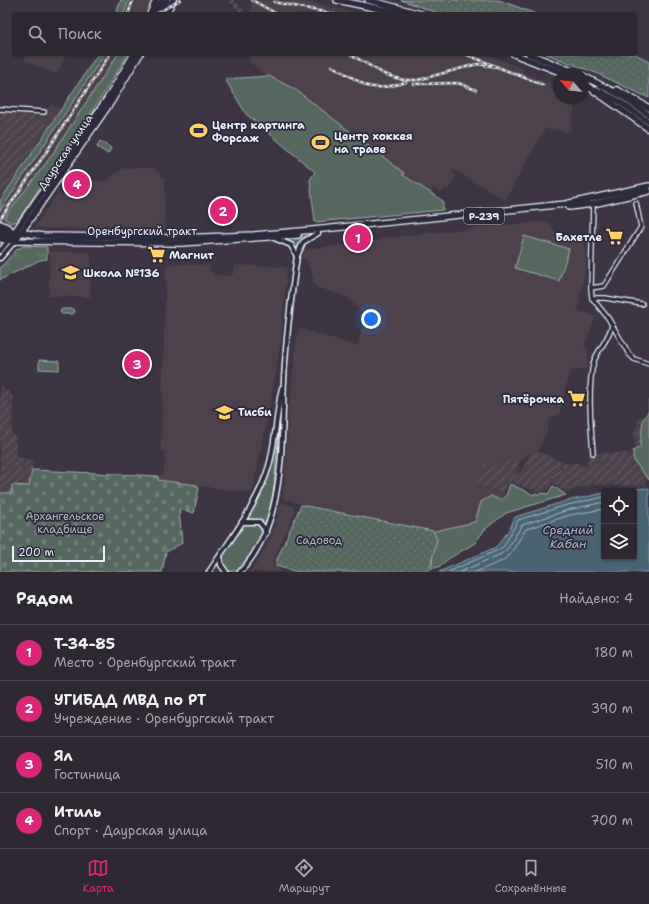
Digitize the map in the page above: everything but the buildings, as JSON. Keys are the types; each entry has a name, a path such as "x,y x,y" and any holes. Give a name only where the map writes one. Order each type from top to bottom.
{"main road":[{"path":"151,12 156,0"},
{"path":"155,12 162,0"},
{"path":"161,12 167,0"},
{"path":"167,12 173,0"},
{"path":"337,0 394,12"},
{"path":"368,0 413,12"},
{"name":"Даурская улица","path":"14,236 111,102 137,56"},
{"path":"519,56 553,69"},
{"path":"534,56 564,68"},
{"path":"589,78 605,83 649,108"},
{"path":"589,79 620,95 649,115"},
{"path":"589,85 617,100 649,122"},
{"path":"589,86 649,129"},
{"name":"Оренбургский тракт","path":"14,236 198,237 313,230 566,204 649,186"},
{"name":"Оренбургский тракт","path":"14,236 181,243 272,237 593,204 649,191"},
{"path":"0,224 14,236"},
{"path":"0,228 14,236"},
{"path":"0,234 14,236"},
{"path":"0,239 14,236"}],"street":[{"path":"0,109 44,112"},
{"path":"593,204 592,298 612,325 629,354 634,359 649,364"},
{"path":"591,288 604,286 641,227 636,204"},
{"path":"240,572 252,558 266,533 273,510 278,477 284,380 297,256 303,242 318,233"},
{"name":"Даурская улица","path":"0,251 14,236"},
{"name":"Даурская улица","path":"0,258 14,236"},
{"path":"272,237 291,245 297,256"},
{"path":"592,298 605,298 642,304"},
{"path":"593,453 590,422 592,375 595,360 610,333 612,325"},
{"path":"209,572 259,493 269,465 278,404 284,380"},
{"path":"242,522 259,522 266,533"},
{"path":"220,556 221,565 226,572"}],"shaded area":[{"path":"120,0 153,0 148,12 116,12"},
{"path":"252,0 299,0 351,12 250,12"},
{"path":"25,56 66,56 56,74 25,61"},
{"path":"96,56 128,56 110,86 20,221 9,225 0,222 0,200 59,111 0,199 0,113 30,114 38,117 52,104 61,109"},
{"path":"250,56 490,56 524,69 523,73 552,84 550,89 553,90 553,104 575,104 570,132 545,129 505,200 454,170 452,173 456,176 448,190 445,188 442,193 434,189 431,194 403,175 404,173 296,90 258,70 250,61"},
{"path":"0,112 32,114 47,126 0,198"},
{"path":"124,168 153,168 165,178 165,229 34,228 58,192 61,195 89,194 93,180 104,182"},
{"path":"547,221 557,233 564,235 584,235 586,265 578,310 595,316 585,346 588,350 587,369 570,371 559,414 549,419 547,431 538,451 531,451 519,462 503,458 496,467 484,463 477,487 505,494 510,510 437,539 283,499 289,411 298,328 357,346 365,318 348,297 316,287 306,259 302,258 304,250 382,240 382,238"},
{"name":"Школа №136","path":"50,252 91,252 90,297 49,296"},
{"path":"166,264 210,265 211,271 214,275 228,276 233,274 235,265 287,267 281,341 270,406 252,493 158,480 158,476 164,474 165,451 161,450"},
{"path":"0,385 13,396 12,434 16,437 16,457 34,460 29,487 11,493 0,493"},
{"path":"640,416 644,418 646,486 590,485 566,492 552,482 548,490 537,492 509,481 504,493 477,486 484,463 496,466 503,458 519,462 516,475 522,470 531,451 535,450 568,464 575,462 586,467 590,452 636,453 634,431"},
{"path":"281,502 293,506 295,511 272,563 282,572 249,572 261,557 272,535"}],"green space":[{"path":"121,0 129,0 125,12 117,12"},
{"path":"401,0 499,0 531,12 434,12"},
{"path":"637,55 649,61 649,98 589,70 589,68 583,68 551,56"},
{"path":"97,56 104,56 0,211 0,201"},
{"path":"117,56 127,56 102,96 22,214 17,221 11,223 4,218 49,159"},
{"name":"Центр хоккея на траве","path":"269,76 296,90 404,173 403,175 443,201 443,210 315,222 310,180 315,172 246,114 225,79"},
{"path":"100,141 111,148 108,154 97,147"},
{"path":"307,236 301,241 297,254 293,244 281,239"},
{"path":"524,236 569,249 559,281 515,268"},
{"path":"24,246 47,247 47,259 40,260 0,280 0,268 17,249"},
{"path":"62,309 74,309 75,312 73,314 62,314 60,312"},
{"path":"39,360 59,361 59,370 39,369"},
{"path":"283,389 273,494 265,528 264,525 258,520 247,519 263,489 268,473"},
{"path":"649,410 649,480 634,461 633,451 640,447 643,420"},
{"name":"Архангельское кладбище","path":"32,470 158,476 158,480 197,485 199,488 194,513 179,509 182,543 166,552 162,572 0,572 0,493 11,493 12,485 29,486"},
{"path":"510,484 534,495 535,493 539,495 542,493 548,494 553,486 566,495 506,513 485,529 475,543 448,559 440,566 432,569 433,544 426,533 475,522 481,502 491,496 500,500 506,496"},
{"name":"Садовод","path":"301,505 433,531 437,539 429,572 297,572 276,566 277,559"},
{"path":"245,523 251,523 259,526 262,535 252,554 238,571 226,571 220,558"}],"water":[{"name":"Средний Кабан","path":"649,488 649,572 439,572 496,547 509,530 515,517 566,501 601,494 601,560 637,560 637,489"}],"tunnel":[{"path":"231,0 242,12"}],"railway":[{"path":"129,12 133,0"},
{"path":"159,12 180,0"},
{"path":"252,0 273,12"},
{"path":"274,2 324,12"},
{"path":"0,219 45,154 109,56"},
{"path":"353,56 384,74 403,80 418,80 477,64 498,67"},
{"path":"470,56 543,85"},
{"path":"332,66 367,86 387,87 406,82"},
{"path":"414,84 458,83 476,90"}],"place":[{"name":"Центр картинга Форсаж","path":"199,131"},
{"name":"Центр хоккея на траве","path":"321,142"},
{"name":"Итиль","path":"77,184"},
{"name":"УГИБДД МВД по РТ","path":"223,211"},
{"name":"Бахетле","path":"615,237"},
{"name":"T-34-85","path":"358,238"},
{"name":"Магнит","path":"156,255"},
{"name":"Школа №136","path":"70,273"},
{"name":"Ял","path":"137,364"},
{"name":"Пятёрочка","path":"577,399"},
{"name":"Тисби","path":"225,412"}]}
